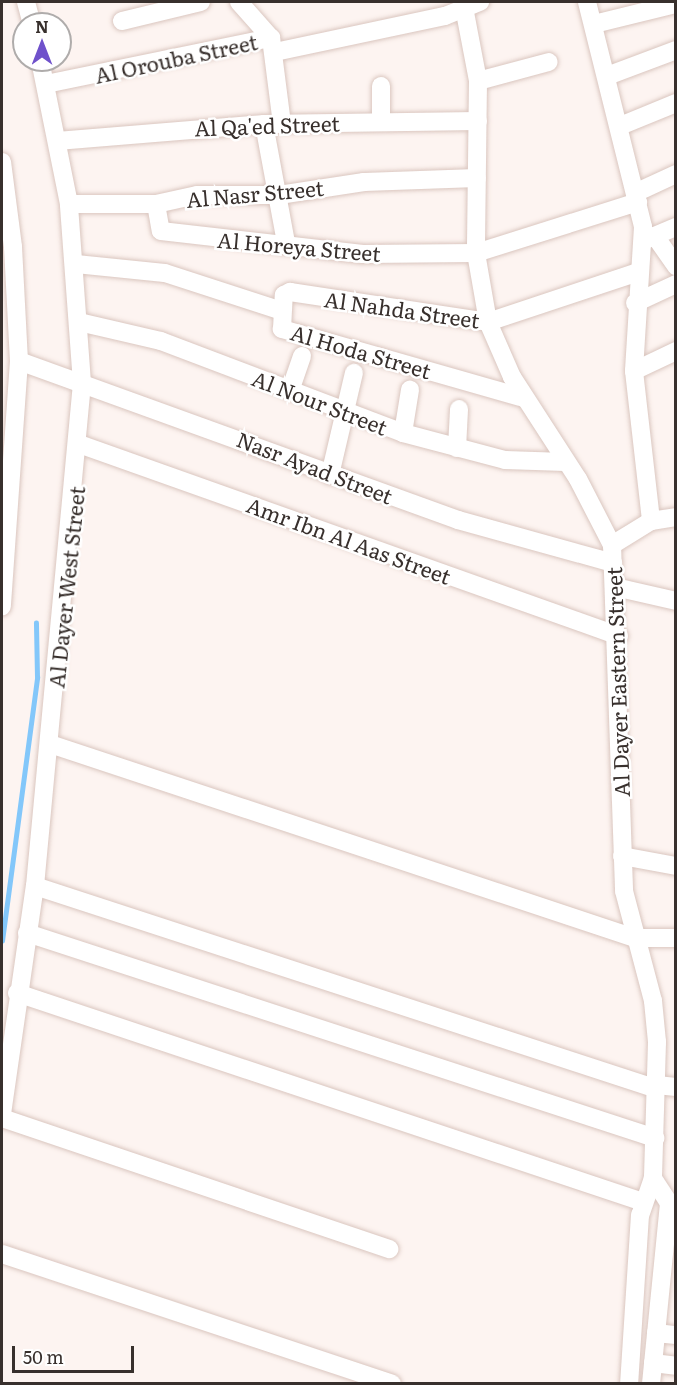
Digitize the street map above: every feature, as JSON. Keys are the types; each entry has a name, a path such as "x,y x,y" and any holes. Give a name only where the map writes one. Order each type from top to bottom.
{"street":[{"path":"122,21 201,2"},
{"path":"238,2 273,45 273,124 266,159 279,195 286,243"},
{"path":"587,2 636,197 649,238 675,266"},
{"name":"Al Orouba Street","path":"46,84 273,45 469,4"},
{"name":"Al Dayer Eastern Street","path":"469,4 478,81 476,253 488,322 524,398 565,462 612,554 619,636 622,856 634,938 654,1001 657,1087 655,1138 664,1186 670,1248 667,1305 656,1333 651,1383"},
{"path":"594,24 675,4"},
{"path":"607,75 675,50"},
{"path":"478,81 549,62"},
{"name":"Al Dayer West Street","path":"2,1116 17,993 35,886 80,444 82,383 75,264 69,204 43,72"},
{"path":"381,86 381,122"},
{"path":"620,126 675,103"},
{"name":"Al Qa'ed Street","path":"57,141 273,124 478,121"},
{"path":"2,162 6,232 19,361 2,606"},
{"name":"Al Horeya Street","path":"156,204 162,231 286,243 346,254 476,253 636,197 675,174"},
{"name":"Al Nasr Street","path":"69,204 156,204 197,195 279,195 364,182 477,178"},
{"path":"651,521 634,371 635,303 638,272 649,238 675,227"},
{"name":"Al Hoda Street","path":"75,264 165,273 282,311 282,329 524,398"},
{"name":"Al Nahda Street","path":"282,311 290,292 488,322 638,272"},
{"path":"635,303 675,285"},
{"name":"Al Nour Street","path":"79,322 161,341 342,412 403,433 505,460 565,462"},
{"path":"634,371 675,351"},
{"path":"290,391 302,356"},
{"name":"Nasr Ayad Street","path":"19,361 458,520 612,554"},
{"path":"330,475 342,412 354,373"},
{"path":"403,433 410,390"},
{"path":"457,448 459,409"},
{"name":"Amr Ibn Al Aas Street","path":"80,444 619,636"},
{"path":"612,554 651,521 675,517"},
{"path":"615,587 675,602"},
{"path":"50,744 634,938 675,938"},
{"path":"622,856 675,866"},
{"path":"35,886 657,1087 675,1087"},
{"path":"27,933 655,1138"},
{"path":"17,993 643,1202"},
{"path":"2,1116 389,1249"},
{"name":"Al Dayer Eastern Street","path":"629,1383 643,1202 664,1186"},
{"path":"2,1254 392,1383"},
{"path":"656,1333 675,1335"},
{"path":"653,1364 675,1366"}],"waterway":[{"path":"2,941 37,677 36,623"}]}
